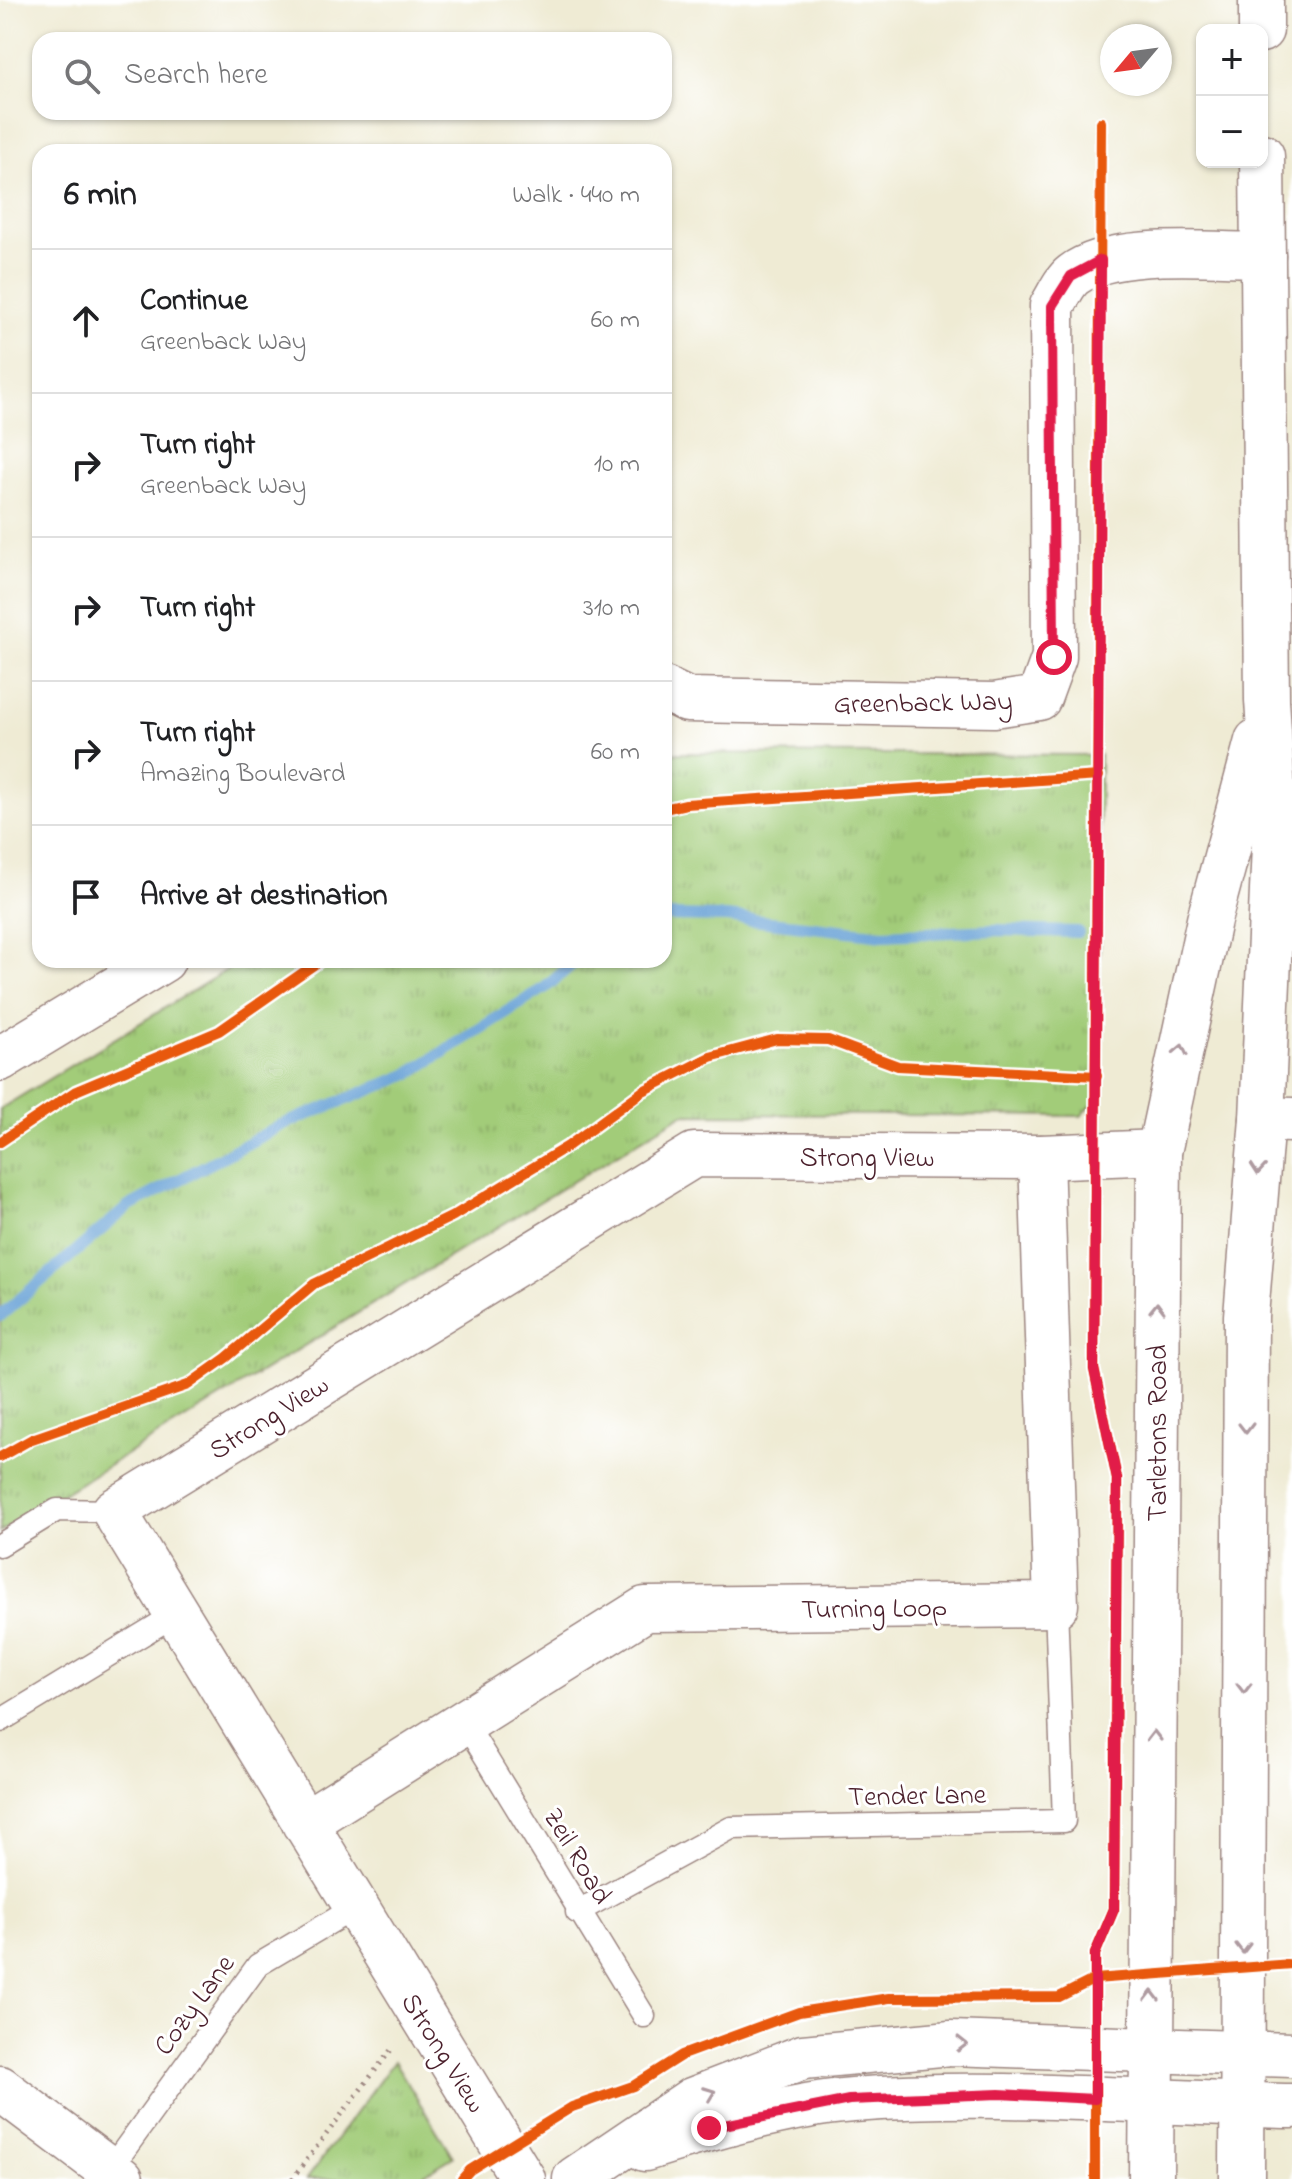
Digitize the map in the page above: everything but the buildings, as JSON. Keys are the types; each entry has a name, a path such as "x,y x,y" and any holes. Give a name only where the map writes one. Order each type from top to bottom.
{"street":[{"path":"1261,0 1261,24"},
{"name":"Tarletons Road","path":"1242,2179 1224,2105 1224,2053 1246,1316 1277,1119 1275,822 1280,699 1262,168"},
{"name":"Greenback Way","path":"672,693 687,700 994,705 1039,698 1054,657 1052,306 1071,276 1101,260 1152,256 1263,255"},
{"name":"Tarletons Road","path":"1151,2179 1159,1152 1209,920 1280,699"},
{"path":"0,1059 150,968"},
{"name":"Strong View","path":"523,2179 114,1511 694,1155 1041,1157 1159,1152"},
{"path":"1041,1157 1056,1605"},
{"name":"Turning Loop","path":"304,1823 645,1609 1056,1605"},
{"path":"586,2172 692,2100 803,2057 951,2043 1292,2055"},
{"path":"0,2088 111,2176"},
{"path":"586,2172 709,2128 849,2100 999,2094 1292,2106"}],"lane":[{"path":"0,1545 57,1510 114,1511"},
{"name":"Tender Lane","path":"577,1912 731,1828 1064,1821 1056,1605"},
{"path":"0,1721 176,1614"},
{"name":"Zeil Road","path":"465,1723 577,1912 644,2016"},
{"name":"Cozy Lane","path":"111,2176 258,1965 356,1907"}],"path":[{"path":"292,2179 420,2012"}],"green space":[{"path":"672,753 1100,755 1099,1098 1081,1116 683,1114 0,1532 0,1109 230,968 672,968"},
{"path":"394,2061 453,2157 416,2179 307,2179"}],"waterway":[{"path":"672,916 726,917 883,935 995,930 1078,932"},
{"path":"0,1316 128,1207 282,1125 407,1075 546,987 568,968"}],"cycle path":[{"path":"1095,2179 1095,1954 1114,1909 1117,1479 1094,1369 1101,122"},
{"path":"672,807 1099,776"},
{"path":"0,1142 76,1091 219,1031 310,968"},
{"path":"0,1457 32,1439 188,1385 226,1358 314,1284 453,1216 568,1146 643,1091 710,1057 777,1039 828,1040 898,1066 1097,1076"},
{"path":"462,2179 470,2170 572,2107 633,2086 682,2055 799,2012 889,1998 1059,1997 1095,1979 1292,1964"}],"route":[{"path":"709,2128 849,2100 999,2094 1095,2099 1095,1954 1114,1909 1116,1807 1117,1479 1094,1369 1101,260 1071,276 1052,306 1054,657"}]}
